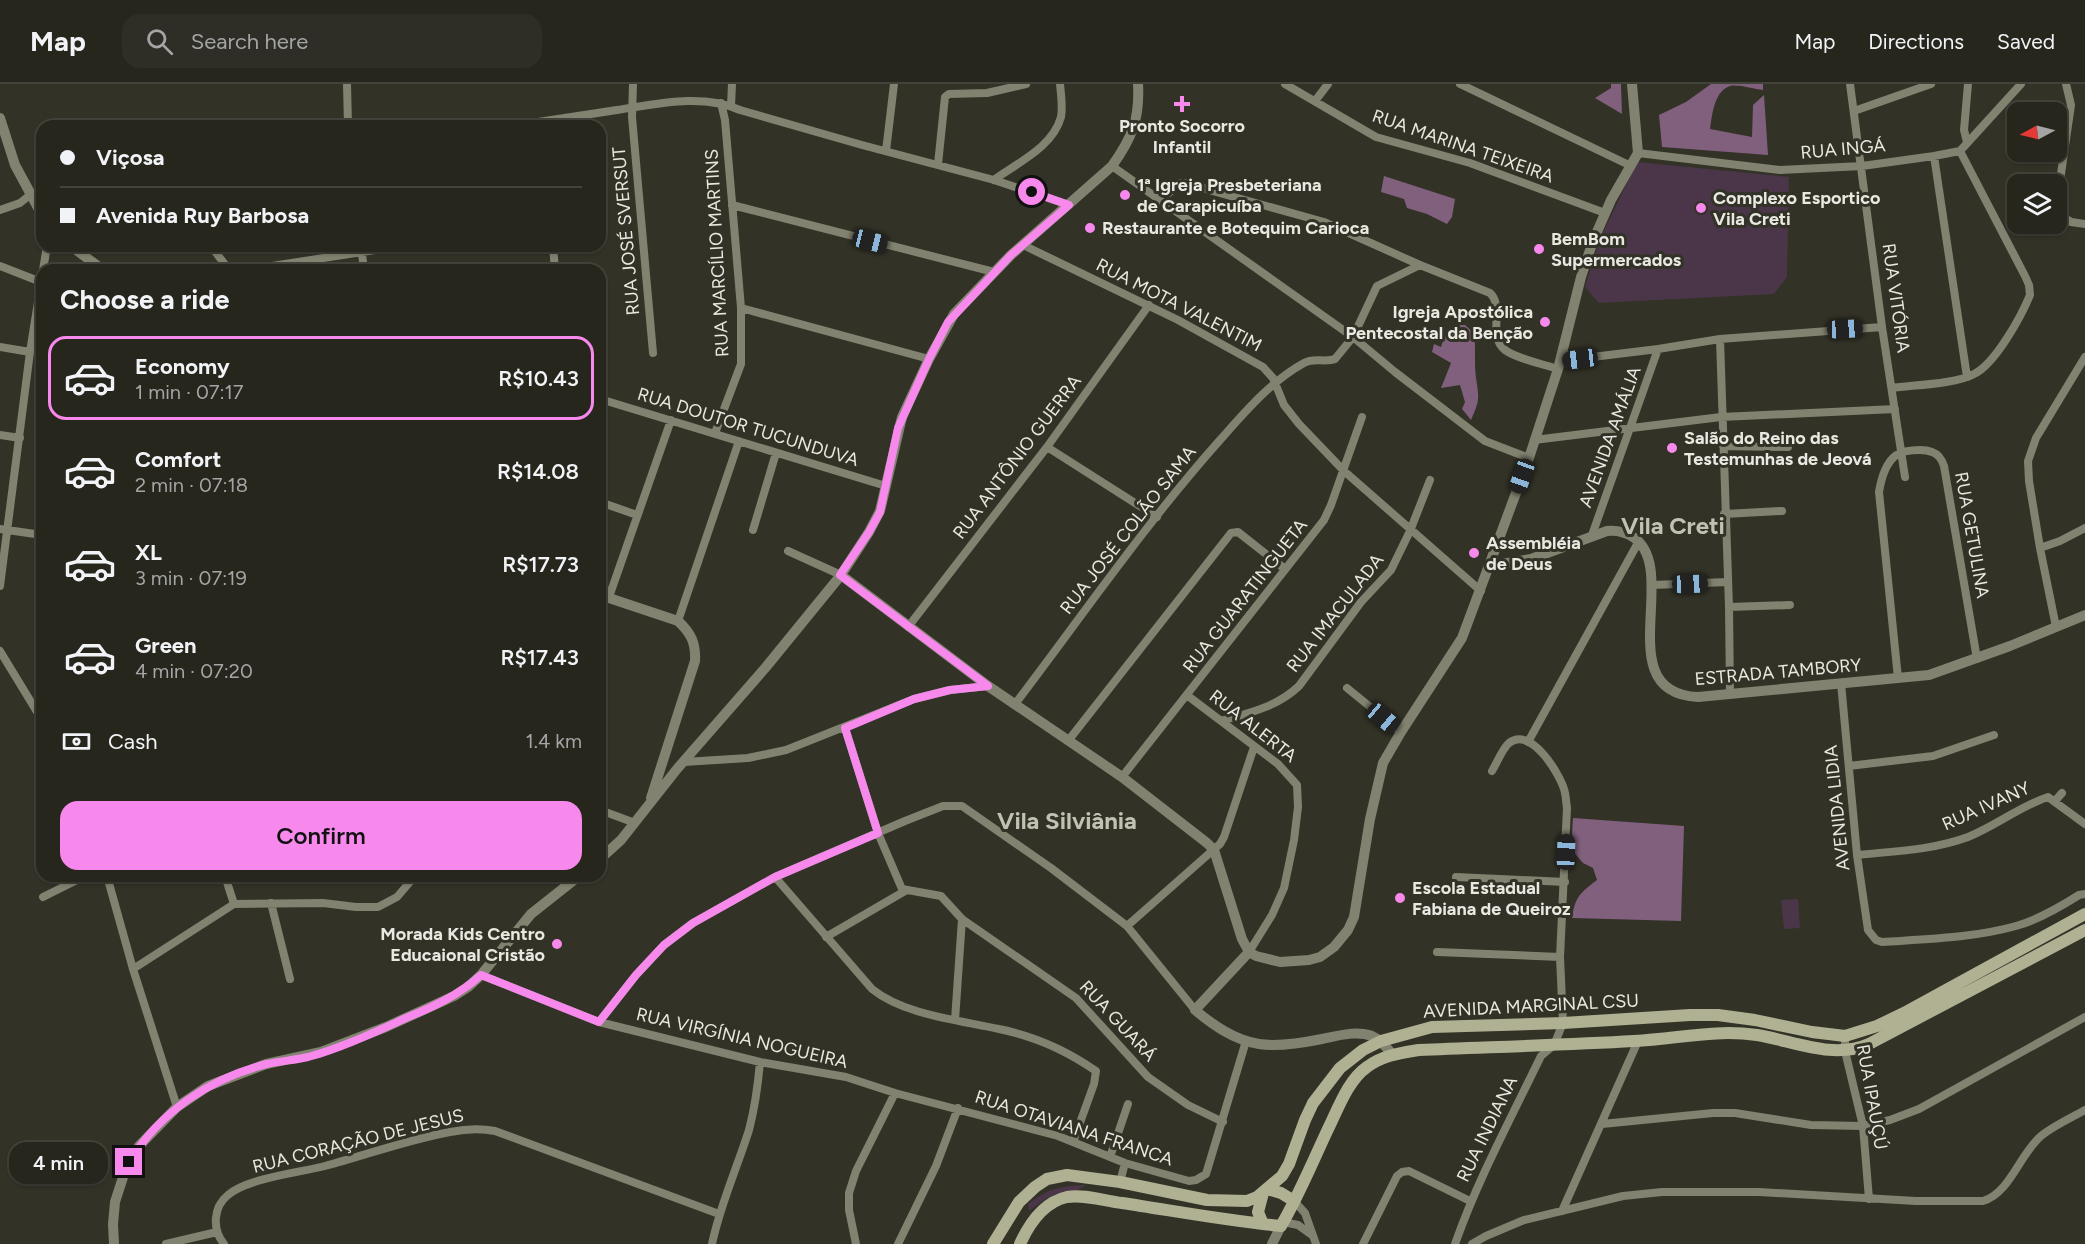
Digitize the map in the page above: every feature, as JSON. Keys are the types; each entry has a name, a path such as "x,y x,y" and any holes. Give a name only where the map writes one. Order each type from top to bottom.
{"main road":[{"name":"AVENIDA MARGINAL CSU","path":"1282,1224 1338,1108 1356,1078 1365,1068 1380,1058 1419,1050 1558,1034 1690,1015 1718,1015 1755,1020 1812,1032 1845,1036 1877,1026 1904,1013 2085,914"},
{"name":"AVENIDA MARGINAL CSU","path":"1265,1191 1282,1176 1289,1164 1305,1120 1324,1087 1340,1068 1363,1050 1381,1041 1432,1027 1638,1041 1723,1032 1759,1035 1819,1048 1852,1051 2085,930"},
{"path":"994,1243 1019,1202 1035,1187 1047,1179 1067,1175 1120,1182 1207,1200 1247,1201 1265,1191 1281,1193 1294,1201"},
{"path":"1263,1224 1258,1212 1265,1191"},
{"path":"1018,1244 1039,1214 1057,1201 1068,1197 1263,1224 1282,1224"}],"street":[{"path":"347,84 348,120"},
{"name":"RUA JOSÉ SVERSUT","path":"633,84 632,107 653,352"},
{"path":"730,106 732,84"},
{"path":"886,151 894,84"},
{"path":"938,164 945,97 987,88 1026,84"},
{"path":"994,180 1040,148 1050,138 1061,116 1060,84"},
{"path":"606,854 621,840 840,575 875,522 886,486 898,428 929,359 954,314 1023,245 1112,166 1124,149 1137,120 1138,84"},
{"name":"RUA MARINA TEIXEIRA","path":"1285,84 1376,137 1470,163 1605,213"},
{"path":"1315,101 1328,84"},
{"path":"1460,84 1629,165"},
{"path":"788,551 840,575 988,686 1122,777 1214,850 1242,939 1249,952 1280,962 1320,957 1334,947 1348,930 1354,917 1383,764 1462,638 1529,458 1559,365 1581,277 1605,213 1629,165 1638,153 1632,84"},
{"name":"RUA VITÓRIA","path":"1850,84 1882,327 1905,477"},
{"path":"1854,111 1931,84"},
{"path":"1967,142 1964,130 1968,84"},
{"path":"1892,388 1967,377 1981,370 1999,350 2027,303 2030,291 2025,276 1960,151 2021,84"},
{"path":"2066,84 2071,105 2057,201 2063,217 2071,222 2085,224"},
{"path":"550,120 632,107 698,101 721,103 862,145 994,180 1069,205"},
{"name":"RUA MARCÍLIO MARTINS","path":"715,433 741,364 741,308 725,120 721,103"},
{"path":"1,123 15,165 36,205"},
{"name":"RUA INGÁ","path":"1638,153 1771,170 1796,170 1862,166 1960,151"},
{"path":"1934,156 1967,377"},
{"path":"1112,166 1353,337 1485,441 1529,458"},
{"path":"1160,201 1180,183 1191,183 1324,222 1490,293 1495,302 1499,344 1510,352 1559,365 1720,339 1882,327"},
{"path":"0,210 20,203 36,192"},
{"path":"732,205 994,273"},
{"name":"RUA MOTA VALENTIM","path":"1023,245 1149,305 1263,367 1268,371 1290,414 1344,471 1480,591"},
{"path":"79,252 95,264"},
{"path":"216,252 225,264"},
{"path":"279,264 345,252"},
{"name":"RUA JOSÉ COLÃO SAMA","path":"1015,704 1156,517 1246,411 1275,384 1307,361 1335,359 1353,337 1377,286 1420,265"},
{"path":"0,266 36,280"},
{"name":"RUA ANTÔNIO GUERRA","path":"908,627 1047,447 1149,305"},
{"path":"741,308 929,359"},
{"path":"0,586 4,529 20,438 36,317"},
{"path":"1720,339 1730,693"},
{"path":"0,347 30,352"},
{"name":"AVENIDA AMÁLIA","path":"1592,535 1658,349"},
{"path":"2056,627 2040,548 2028,461 2036,438 2085,357"},
{"name":"RUA DOUTOR TUCUNDUVA","path":"606,401 886,486"},
{"path":"1534,440 1721,417 1895,409"},
{"name":"RUA GUARATINGUETA","path":"1122,777 1188,696 1324,520 1344,471 1362,417"},
{"path":"606,591 637,515 671,420"},
{"path":"0,435 20,438"},
{"path":"678,621 739,441"},
{"path":"1723,446 1788,447"},
{"path":"1047,447 1156,517"},
{"name":"RUA GETULINA","path":"1901,452 1925,450 1932,452 1942,460 1977,658"},
{"path":"1899,678 1879,492 1887,466 1901,452"},
{"path":"753,530 776,453"},
{"name":"RUA IMACULADA","path":"1221,722 1275,704 1299,686 1361,602 1391,570 1410,531 1430,480"},
{"path":"606,504 637,515"},
{"path":"1725,514 1782,511"},
{"path":"2040,548 2085,528"},
{"path":"4,529 36,534"},
{"path":"1490,566 1531,559 1592,535 1614,530 1639,541 1528,742"},
{"path":"1068,741 1229,535 1238,532 1286,569"},
{"name":"ESTRADA TAMBORY","path":"1639,541 1649,567 1652,585 1649,638 1656,676 1666,687 1686,696 1929,675 2085,615"},
{"path":"1652,585 1728,582"},
{"path":"606,597 678,621 694,640 695,661 651,802"},
{"path":"1729,607 1790,605"},
{"path":"0,651 36,710"},
{"name":"AVENIDA LIDIA","path":"1841,683 1857,855 1868,930 1876,940 1882,942 1954,937 2016,926 2085,894"},
{"path":"684,762 766,755 786,750 914,699 950,690 988,686"},
{"path":"1347,688 1401,732"},
{"name":"RUA ALERTA","path":"1188,696 1278,764 1295,781 1298,807 1284,888 1272,915 1249,952"},
{"path":"32,703 36,703"},
{"path":"826,937 903,889 878,833 845,728"},
{"path":"1849,766 1933,756 1994,735"},
{"path":"1492,771 1510,742 1520,740 1528,742 1544,753 1564,790 1567,808 1558,1034"},
{"path":"1127,926 1220,844 1254,747"},
{"path":"2062,793 2055,801 2085,824"},
{"name":"RUA IVANY","path":"1857,855 1946,844 1970,836 2044,798 2050,797 2055,801"},
{"path":"599,1022 636,975 664,945 693,923 775,877 943,806 962,806 1051,868 1127,926 1194,1010 1210,1023 1246,1041 1276,1045 1364,1034 1381,1041 1392,1054"},
{"path":"606,812 635,823"},
{"path":"775,877 872,989 887,1000 955,1020 1037,1039 1060,1049 1096,1071 1094,1084 1072,1142"},
{"path":"1456,877 1565,882"},
{"path":"43,897 73,882"},
{"path":"109,882 133,969 177,1107"},
{"path":"227,882 234,904"},
{"path":"133,969 234,904 323,903 356,908 378,906 397,897 410,882"},
{"path":"114,1244 115,1202 124,1171 139,1146 177,1107 208,1086 266,1064 308,1057 418,1014 454,996 481,975 531,914 571,882"},
{"name":"RUA GUARÁ","path":"903,889 941,896 962,919 1076,998 1148,1077 1188,1105 1222,1122"},
{"path":"271,903 290,979"},
{"path":"955,1020 962,919"},
{"path":"1194,1010 1249,952"},
{"path":"1437,952 1560,957"},
{"name":"RUA VIRGÍNIA NOGUEIRA","path":"481,975 599,1022 760,1062 846,1077 895,1093"},
{"path":"1602,1124 1736,1113 1811,1125 1863,1126 1890,1120 1919,1109 2085,1017"},
{"name":"RUA INDIANA","path":"1455,1244 1470,1202 1541,1056 1558,1034"},
{"name":"RUA IPAUÇÚ","path":"1845,1036 1845,1051 1863,1126 1869,1199"},
{"path":"1222,1122 1246,1041"},
{"path":"1562,1211 1638,1041"},
{"path":"712,1244 719,1214 751,1122 760,1062"},
{"path":"856,1244 849,1210 849,1193 856,1171 895,1093"},
{"name":"RUA OTAVIANA FRANCA","path":"895,1093 958,1108 1072,1142 1125,1163 1189,1181 1206,1174 1222,1122"},
{"path":"1110,1156 1128,1104"},
{"path":"898,1244 936,1166 951,1132 958,1108"},
{"path":"1472,1244 1524,1220 1623,1197 1662,1192 1760,1192 1971,1203 1992,1198 2001,1190 2028,1150 2042,1136 2085,1110"},
{"name":"RUA CORAÇÃO DE JESUS","path":"217,1232 215,1224 219,1204 226,1196 248,1184 418,1139 481,1128 495,1131 719,1214"},
{"path":"1120,1182 1125,1163"},
{"path":"1363,1244 1397,1176 1402,1172 1409,1171 1470,1202"},
{"path":"1294,1201 1305,1213 1314,1240"},
{"path":"1272,1244 1282,1224 1298,1225 1314,1240"},
{"path":"166,1244 217,1232 224,1244"}],"shaded area":[{"path":"1611,84 1621,84 1622,114 1595,98 1611,88"},
{"path":"1711,84 1763,84 1763,90 1730,86 1720,93 1715,104 1710,129 1752,137 1753,105 1764,95 1768,155 1662,147 1659,115 1686,102"},
{"name":"Complexo Esportico Vila Creti","path":"1637,162 1789,177 1787,277 1774,294 1599,303 1585,287 1600,239"},
{"path":"1384,176 1455,199 1452,217 1447,224 1427,214 1407,208 1404,199 1381,192"},
{"path":"1458,325 1465,325 1474,333 1478,399 1471,420 1462,409 1465,402 1460,385 1441,388 1451,363 1432,352 1434,344 1441,347 1447,329 1454,332"},
{"path":"1573,818 1684,826 1681,921 1572,918 1579,896 1597,880 1593,868 1583,863 1571,849"},
{"path":"1798,899 1800,928 1784,929 1781,900"},
{"path":"1086,1185 1075,1191 1050,1197 1029,1211 1028,1204 1042,1194 1062,1187"}],"place":[{"name":"Pronto Socorro Infantil","path":"1182,104"},
{"name":"1ª Igreja Presbeteriana de Carapicuíba","path":"1125,195"},
{"name":"Complexo Esportico Vila Creti","path":"1701,208"},
{"name":"Restaurante e Botequim Carioca","path":"1090,228"},
{"name":"BemBom Supermercados","path":"1539,249"},
{"name":"Igreja Apostólica Pentecostal da Benção","path":"1545,322"},
{"name":"Salão do Reino das Testemunhas de Jeová","path":"1672,448"},
{"name":"Assembléia de Deus","path":"1474,553"},
{"name":"Escola Estadual Fabiana de Queiroz","path":"1400,898"},
{"name":"Morada Kids Centro Educaional Cristão","path":"557,944"}],"district":[{"name":"Vila Creti","path":"1673,525"},
{"name":"Vila Silviânia","path":"1067,820"}],"route":[{"path":"129,1162 139,1146 177,1107 208,1086 266,1064 308,1057 418,1014 454,996 481,975 599,1022 636,975 664,945 693,923 775,877 878,833 845,728 930,694 988,686 840,575 880,512 898,428 948,322 1011,255 1069,205 1032,192"}]}
